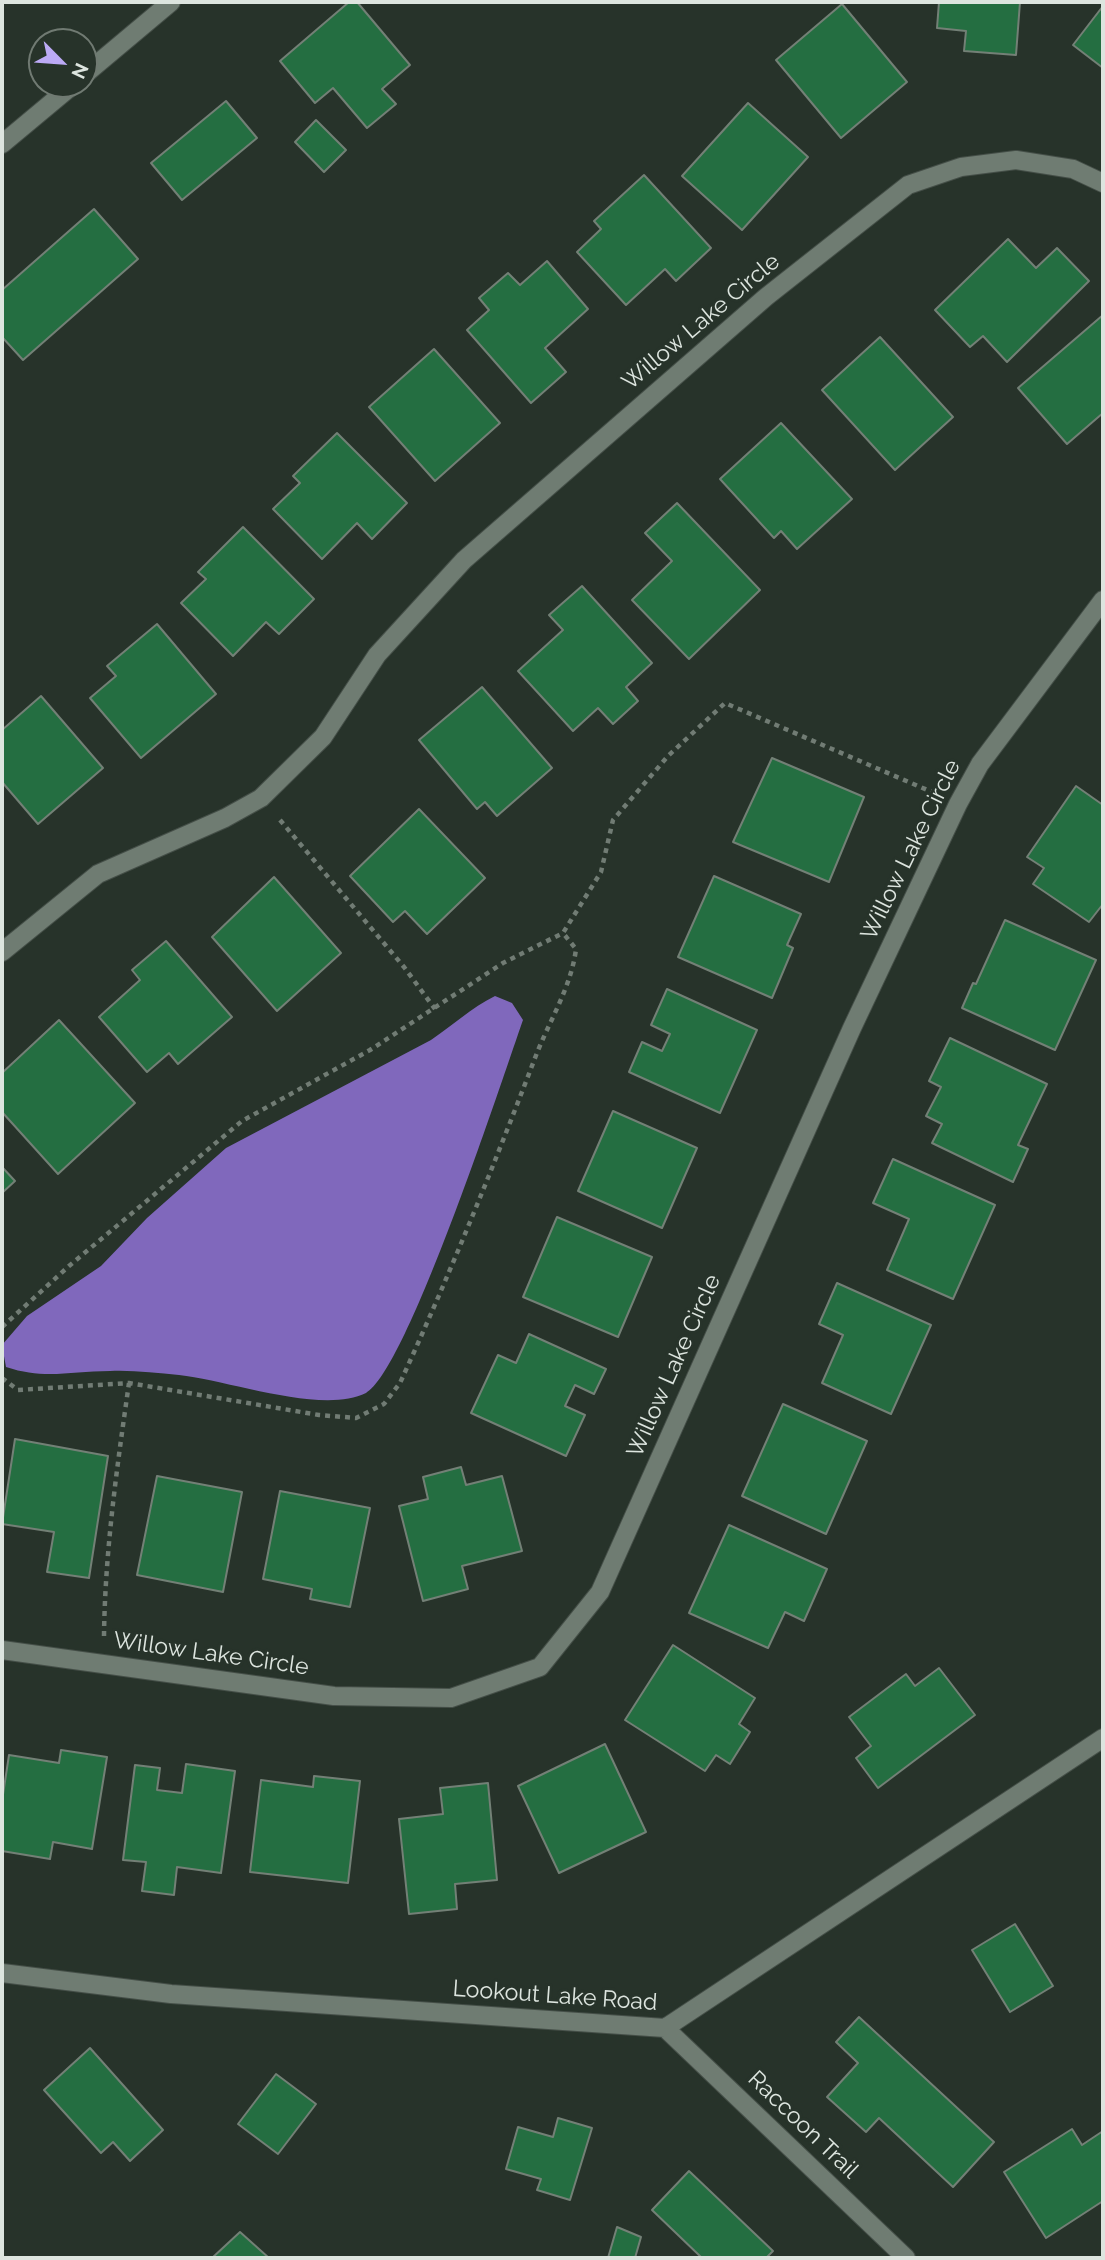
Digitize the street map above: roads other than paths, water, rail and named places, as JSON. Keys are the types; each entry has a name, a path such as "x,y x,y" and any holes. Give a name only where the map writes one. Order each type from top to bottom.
{"street":[{"path":"98,63 171,2"},
{"path":"4,140 56,98"},
{"name":"Willow Lake Circle","path":"2,952 98,874 225,818 261,798 323,737 377,655 464,560 766,297 908,185 961,167 1016,160 1073,169 1103,183"},
{"name":"Willow Lake Circle","path":"2,1650 334,1696 451,1698 540,1667 600,1592 842,1050 958,804 980,764 1103,600"},
{"name":"Lookout Lake Road","path":"2,1973 171,1994 665,2028 1103,1738"},
{"name":"Raccoon Trail","path":"665,2028 906,2258"}]}
